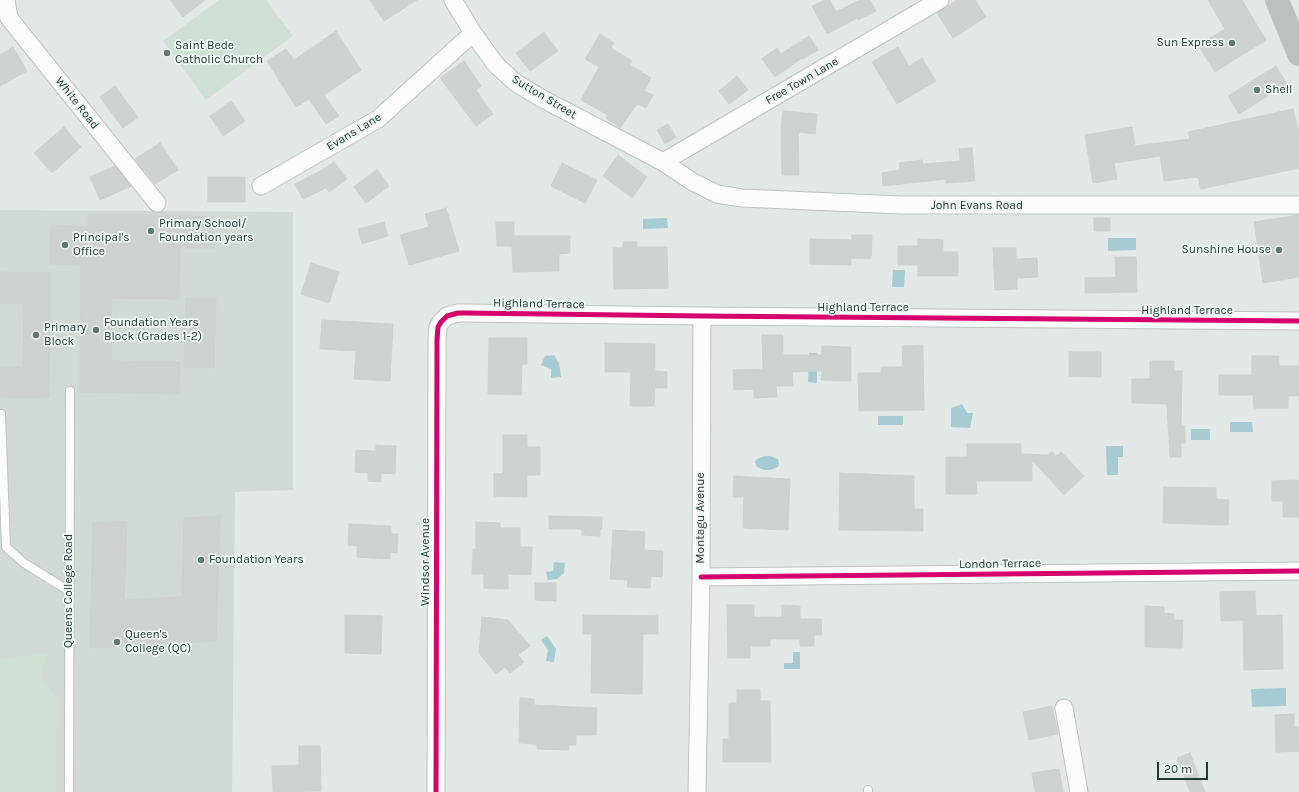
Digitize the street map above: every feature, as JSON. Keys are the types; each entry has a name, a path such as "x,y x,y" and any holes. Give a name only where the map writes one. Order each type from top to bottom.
{"highway":[{"path":"1276,0 1299,54"}],"street":[{"name":"White Road","path":"6,0 5,21 157,203"},
{"name":"Sutton Street","path":"453,0 473,33 496,65 516,83 541,98 663,162"},
{"name":"Free Town Lane","path":"663,162 940,0"},
{"name":"Evans Lane","path":"261,186 378,119 473,33"},
{"name":"John Evans Road","path":"663,162 693,182 717,194 742,198 901,205 1299,205"},
{"name":"Highland Terrace","path":"437,333 438,327 444,319 452,314 458,313 1299,321"},
{"name":"Montagu Avenue","path":"697,792 701,577 702,316"},
{"name":"Windsor Avenue","path":"436,792 437,333"},
{"name":"London Terrace","path":"701,577 1299,571"},
{"path":"1064,708 1079,792"}],"lane":[{"name":"Queens College Road","path":"69,792 70,391"},
{"path":"1,414 6,547 24,563 69,591"}],"shaded area":[{"name":"Queen's College (QC)","path":"0,210 293,212 293,490 235,492 232,792 0,792"}],"green space":[{"path":"219,0 266,0 293,36 206,100 163,41"},
{"path":"48,654 42,672 44,681 57,699 56,792 0,792 0,658"}],"water":[{"path":"667,218 668,228 643,229 643,219"},
{"path":"1108,238 1136,238 1136,250 1108,251"},
{"path":"893,270 905,270 904,287 892,287"},
{"path":"809,353 817,353 817,383 808,382"},
{"path":"554,355 559,363 561,377 551,378 551,369 541,365 545,356"},
{"path":"962,404 967,413 973,413 970,428 951,427 951,408"},
{"path":"878,416 903,416 903,425 878,425"},
{"path":"1230,422 1252,422 1253,432 1230,432"},
{"path":"1191,429 1210,429 1210,440 1191,440"},
{"path":"1106,446 1123,446 1123,457 1118,457 1118,475 1107,475"},
{"path":"765,456 778,459 778,467 765,470 757,467 755,462 757,459"},
{"path":"554,562 565,563 564,573 557,579 548,580 546,572 553,571"},
{"path":"547,636 556,649 554,662 546,661 548,650 541,640"},
{"path":"793,652 800,652 800,669 784,669 784,663 793,663"},
{"path":"1286,688 1286,706 1252,707 1251,689"}],"building":[{"path":"170,0 205,0 183,17"},
{"path":"370,0 417,0 384,21"},
{"path":"825,0 830,0 836,12 860,0 870,0 876,11 858,20 857,18 827,34 812,6"},
{"path":"957,0 975,0 986,17 953,38 937,13"},
{"name":"Sun Express","path":"1208,0 1242,0 1266,40 1215,72 1198,45 1225,29"},
{"path":"336,31 361,70 324,95 339,116 326,124 309,99 296,107 267,61 286,49 294,60"},
{"path":"544,32 558,51 530,71 516,53"},
{"path":"600,34 614,43 611,48 632,61 630,65 651,78 644,91 653,95 646,108 637,104 620,128 606,118 608,115 581,100 599,67 585,59"},
{"path":"809,36 818,50 803,59 802,58 775,77 762,59 777,48 781,54"},
{"path":"13,47 27,71 0,86 0,55"},
{"path":"898,47 909,66 922,58 936,81 897,104 872,62"},
{"path":"464,61 481,86 476,90 493,114 476,126 440,78"},
{"name":"Shell","path":"1276,66 1287,84 1239,114 1228,96"},
{"path":"737,76 748,90 729,104 719,91"},
{"path":"115,86 138,117 123,128 100,97"},
{"path":"231,101 245,121 223,136 210,116"},
{"path":"1293,109 1299,134 1299,168 1201,189 1198,177 1164,181 1160,156 1114,163 1117,179 1093,183 1085,135 1132,127 1135,146 1190,139 1188,132"},
{"path":"783,111 817,114 815,134 798,132 799,175 782,175 781,131"},
{"path":"668,124 676,137 665,144 657,130"},
{"path":"64,127 81,147 52,173 34,153"},
{"path":"160,143 178,170 155,184 135,159"},
{"path":"972,148 975,181 946,183 946,179 883,186 882,173 900,170 899,163 922,160 923,164 960,161 959,149"},
{"path":"618,155 647,177 632,198 603,176"},
{"path":"334,162 347,179 329,192 326,188 303,199 295,184"},
{"path":"562,163 597,180 585,203 551,186"},
{"path":"115,166 131,186 100,200 90,177"},
{"path":"377,169 389,186 366,203 354,187"},
{"path":"208,177 245,177 245,202 208,202"},
{"path":"446,208 459,251 409,265 400,235 429,227 425,214"},
{"path":"88,214 207,216 214,228 214,248 180,248 179,299 111,298 111,361 180,362 179,394 80,392 81,265 50,264 51,225 88,227"},
{"name":"Sunshine House","path":"1299,215 1299,277 1263,283 1254,222"},
{"path":"1094,218 1110,218 1110,231 1094,231"},
{"path":"384,222 388,236 362,244 358,229"},
{"path":"496,222 514,222 514,236 570,236 570,253 559,254 559,271 513,272 512,246 497,246"},
{"path":"852,235 872,235 871,259 851,258 851,265 810,264 810,239 852,240"},
{"path":"918,239 943,240 943,252 958,252 958,276 918,276 918,265 898,265 898,246 918,246"},
{"path":"623,242 637,242 637,247 667,247 668,288 614,289 613,248 623,248"},
{"path":"993,248 1016,248 1016,259 1037,258 1038,277 1017,278 1017,289 995,290"},
{"path":"1115,257 1136,257 1137,292 1085,293 1085,278 1116,277"},
{"path":"311,263 339,272 329,303 301,294"},
{"name":"Primary Block","path":"0,272 50,273 49,398 0,397 0,367 23,367 24,304 0,303"},
{"path":"186,298 216,298 214,368 184,367"},
{"path":"322,320 393,324 390,381 354,379 356,351 320,349"},
{"path":"762,335 783,335 783,355 822,355 822,346 851,347 851,381 821,380 822,371 792,372 793,386 776,386 777,397 754,398 754,389 734,390 733,370 763,369"},
{"path":"489,338 527,338 527,364 522,364 521,395 488,394"},
{"path":"605,343 655,344 655,371 667,372 667,388 655,388 654,406 630,406 631,372 605,372"},
{"path":"923,345 924,410 859,411 858,373 881,373 881,367 903,367 902,346"},
{"path":"1069,352 1101,352 1101,377 1069,376"},
{"path":"1252,356 1279,356 1279,366 1299,366 1299,396 1288,396 1288,408 1254,408 1253,395 1219,395 1219,375 1252,375"},
{"path":"1150,361 1174,361 1174,371 1182,371 1181,426 1185,426 1185,443 1181,443 1181,457 1170,457 1167,404 1132,403 1132,379 1150,379"},
{"path":"503,435 527,435 527,447 540,447 540,475 527,475 527,497 494,496 494,473 503,474"},
{"path":"967,444 1021,444 1021,454 1048,455 1052,451 1056,456 1061,452 1084,476 1064,495 1032,460 1032,481 976,481 977,494 946,494 946,457 967,457"},
{"path":"376,445 396,446 395,474 381,473 381,482 368,481 368,473 355,472 356,450 376,451"},
{"path":"840,473 914,476 914,509 923,509 923,531 839,530"},
{"path":"734,476 790,479 788,530 743,528 744,497 733,497"},
{"path":"1299,480 1299,517 1283,517 1283,501 1272,501 1272,481"},
{"path":"1164,487 1216,488 1216,499 1229,500 1228,525 1163,523"},
{"name":"Foundation Years","path":"220,516 216,641 90,648 93,523 127,521 124,600 182,597 184,518"},
{"path":"549,516 602,517 602,529 600,529 600,536 582,535 582,529 549,529"},
{"path":"476,522 500,523 500,528 520,528 520,547 532,547 531,575 508,574 508,589 484,588 484,574 472,574 473,549 476,549"},
{"path":"349,524 391,526 391,534 398,534 397,553 390,552 390,559 357,557 357,546 348,545"},
{"path":"613,530 645,532 644,550 663,551 662,577 651,576 650,588 627,587 628,580 610,579"},
{"path":"535,583 556,583 556,601 535,600"},
{"path":"1255,591 1256,616 1282,615 1283,669 1244,670 1243,620 1221,621 1220,592"},
{"path":"727,605 754,605 754,617 782,617 782,605 800,606 800,619 821,619 822,635 814,635 814,646 800,646 800,639 770,639 770,646 750,646 750,658 728,658"},
{"path":"1145,606 1164,607 1164,613 1174,614 1174,620 1183,620 1182,648 1145,647"},
{"path":"345,615 382,616 381,654 345,653"},
{"path":"583,615 658,616 658,634 643,634 642,694 591,693 592,634 583,634"},
{"path":"482,617 508,620 530,646 518,655 524,662 510,673 505,667 496,674 479,653"},
{"path":"737,690 760,690 760,701 770,701 771,762 723,762 723,739 729,739 729,703 737,703"},
{"path":"520,698 534,699 534,705 597,708 596,735 576,735 576,745 569,745 569,750 537,749 537,744 519,743"},
{"path":"1052,706 1058,734 1029,740 1023,712"},
{"path":"1294,714 1294,727 1299,727 1299,751 1276,752 1275,715"},
{"path":"299,746 320,746 321,791 273,792 272,766 299,765"},
{"path":"1190,753 1205,792 1190,792 1177,758"},
{"path":"1059,769 1063,792 1035,792 1032,773"}],"cycle path":[{"path":"436,792 437,340 438,327 447,316 465,313 1299,321"},
{"path":"701,577 1299,571"}],"place":[{"name":"Sun Express","path":"1232,43"},
{"name":"Saint Bede Catholic Church","path":"167,53"},
{"name":"Shell","path":"1257,90"},
{"name":"Primary School/ Foundation years","path":"151,231"},
{"name":"Principal's Office","path":"65,245"},
{"name":"Sunshine House","path":"1279,250"},
{"name":"Foundation Years Block (Grades 1-2)","path":"96,330"},
{"name":"Primary Block","path":"36,335"},
{"name":"Foundation Years","path":"201,560"},
{"name":"Queen's College (QC)","path":"117,642"}]}
